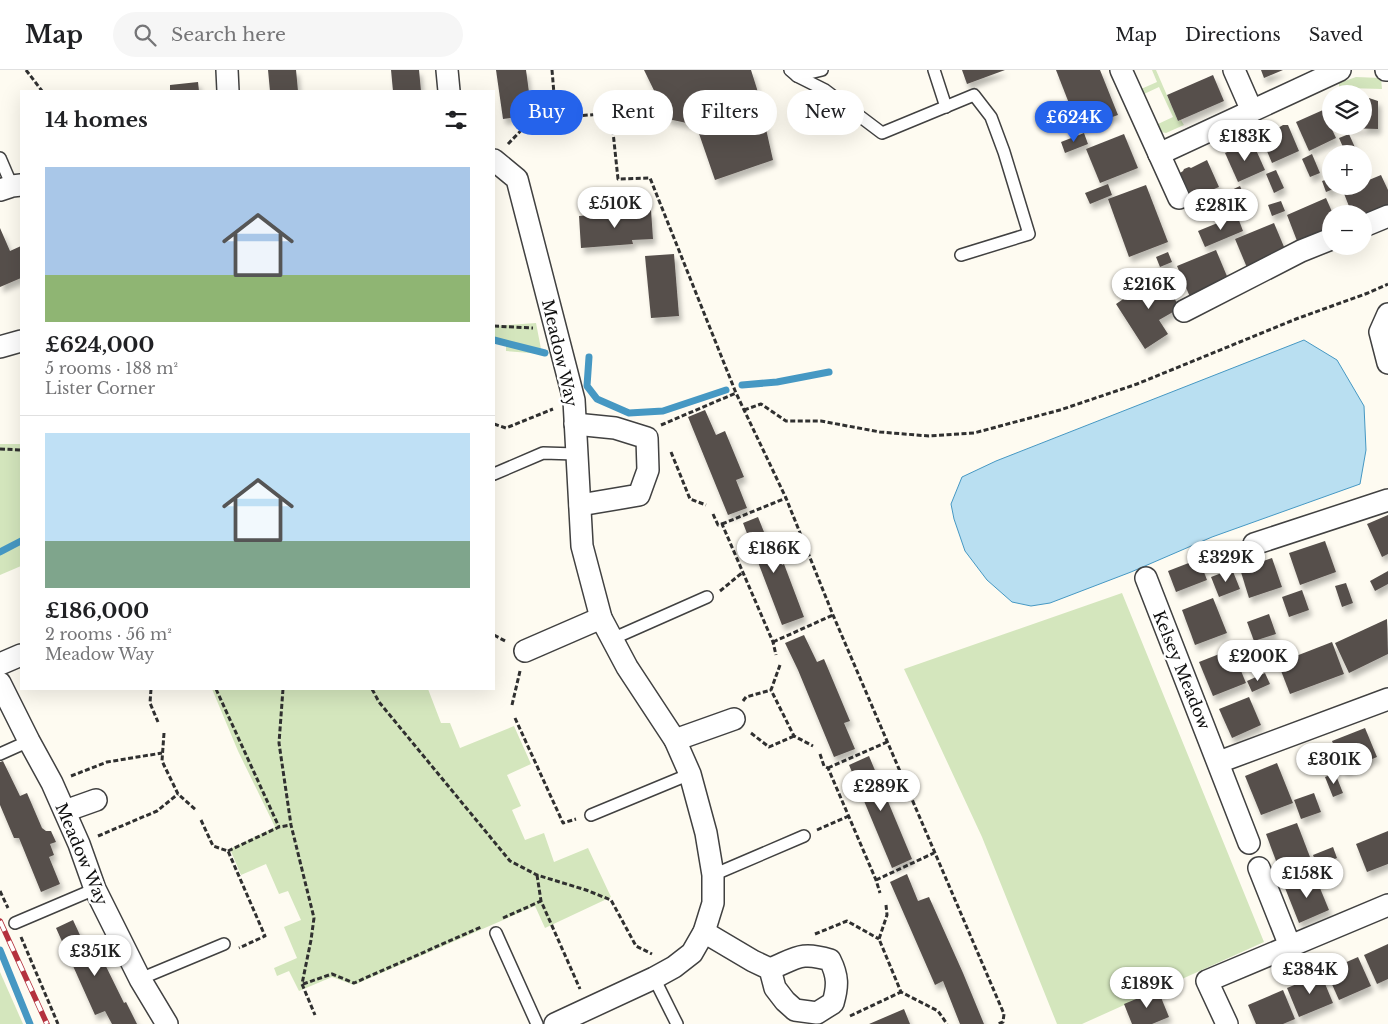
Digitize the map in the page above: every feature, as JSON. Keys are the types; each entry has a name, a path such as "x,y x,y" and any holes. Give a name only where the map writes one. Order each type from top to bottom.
{"street":[{"path":"226,70 228,90"},
{"path":"447,70 449,90"},
{"path":"1121,70 1179,198"},
{"path":"1234,70 1252,111"},
{"path":"1159,154 1340,70"},
{"name":"Meadow Way","path":"500,153 517,179 574,400 582,546 601,618 627,667 675,740 690,774 706,833 713,875 713,903 704,932 692,953 674,967 654,978 554,1024"},
{"path":"1372,223 1388,216"},
{"path":"1184,312 1301,251 1322,243"},
{"path":"1388,314 1380,332 1388,363"},
{"path":"0,347 20,341"},
{"path":"575,424 615,428 646,438 648,470 640,495 580,505"},
{"path":"1254,544 1388,500"},
{"name":"Kelsey Meadow","path":"1146,578 1249,843"},
{"path":"525,651 601,618"},
{"path":"0,664 20,655"},
{"name":"Meadow Way","path":"0,683 52,783 79,844 95,889 140,979 167,1024"},
{"path":"1218,762 1388,699"},
{"path":"675,740 734,720"},
{"path":"64,811 96,800"},
{"path":"1259,868 1290,946"},
{"path":"1226,1024 1207,982 1388,905"},
{"path":"704,932 752,961 770,969"}],"lane":[{"path":"793,73 822,70"},
{"path":"934,70 946,107"},
{"path":"793,73 825,90 882,134 974,95 991,117 1004,152 1029,234 961,256"},
{"path":"0,158 11,187"},
{"path":"495,474 543,453 576,454"},
{"path":"612,640 707,597"},
{"path":"0,754 29,741"},
{"path":"591,814 690,774"},
{"path":"713,875 804,836"},
{"path":"15,922 95,889"},
{"path":"492,929 537,1024"},
{"path":"140,979 224,944"},
{"path":"654,978 677,1024"}],"path":[{"path":"26,70 41,90"},
{"path":"552,70 554,90"},
{"path":"583,116 611,113 618,179 650,178 736,392 786,498 832,615 1004,1014 1002,1022 998,1024"},
{"path":"500,153 517,135"},
{"path":"744,410 761,404 786,421 821,421 880,432 929,436 974,433 1060,410 1137,384 1296,319 1388,284"},
{"path":"495,326 555,329"},
{"path":"654,428 736,392"},
{"path":"495,424 506,428 574,400"},
{"path":"668,444 690,499 706,505"},
{"path":"0,449 20,450"},
{"path":"713,514 718,525 786,498"},
{"path":"722,524 773,642 776,655"},
{"path":"707,597 721,591 743,572"},
{"path":"773,642 832,615"},
{"path":"780,665 771,690 794,736 813,746"},
{"path":"151,690 150,703 158,722"},
{"path":"216,690 279,827"},
{"path":"284,690 279,743 291,825 314,918 302,984 315,1015"},
{"path":"373,690 379,702 510,861 537,875 611,900 636,946 674,967"},
{"path":"771,690 746,697 734,720 769,748 794,736"},
{"path":"515,718 563,823 591,814"},
{"path":"164,734 162,761 178,794 196,810"},
{"path":"828,768 886,742"},
{"path":"52,783 107,762 162,753"},
{"path":"820,754 849,816 880,893"},
{"path":"79,844 157,811 178,794"},
{"path":"804,836 849,816"},
{"path":"201,820 213,846 228,851 279,827 291,825"},
{"path":"224,944 238,948 265,936 228,851"},
{"path":"876,880 935,852"},
{"path":"537,875 541,901 589,1008"},
{"path":"0,891 58,1024"},
{"path":"497,920 541,901"},
{"path":"886,905 887,915 879,939 901,992 938,1011 947,1024"},
{"path":"302,984 332,974 354,983 492,929"},
{"path":"841,1020 901,992"}],"green space":[{"path":"1152,70 1156,70 1178,121 1181,120 1184,125 1166,133 1161,132 1158,124 1173,117 1159,87 1144,94 1141,89 1157,82"},
{"path":"1356,77 1381,78 1382,89 1372,89 1372,85 1339,85 1339,83"},
{"path":"536,323 542,354 506,351 506,340 495,342 495,326"},
{"path":"0,444 20,444 20,566 0,575"},
{"path":"1122,593 1264,942 1082,1024 1057,1024 982,837 904,669"},
{"path":"212,690 428,690 441,723 450,723 460,748 514,726 531,764 507,775 521,806 512,810 525,840 544,833 554,862 588,848 611,897 545,928 535,906 354,985 332,977 299,991 289,971 277,976 274,968 297,958 284,927 301,920 288,891 279,894 266,864 241,875 230,849 275,827 238,751"},
{"path":"0,972 23,1024 0,1024"}],"water":[{"path":"1304,340 1337,360 1364,406 1366,450 1360,484 1212,537 1131,572 1050,603 1031,606 1012,602 987,580 965,551 951,504 962,477 996,461"}],"building":[{"path":"268,70 296,70 298,90 270,90"},
{"path":"391,70 419,70 421,90 393,90"},
{"path":"496,70 526,70 529,90 510,90 510,118 503,119"},
{"path":"644,70 751,70 757,90 683,90 683,122 673,120 673,90 654,90"},
{"path":"962,70 1005,70 967,84"},
{"path":"1056,70 1100,70 1118,115 1079,129"},
{"path":"1261,70 1283,70 1264,78"},
{"path":"1213,75 1224,101 1178,121 1167,95"},
{"path":"198,82 199,90 170,90 170,85"},
{"path":"1372,99 1378,101 1378,129 1372,129"},
{"path":"1322,110 1322,135 1335,135 1336,138 1309,151 1296,122"},
{"path":"1283,125 1288,125 1299,151 1272,163 1261,137 1277,130"},
{"path":"1084,133 1088,144 1065,153 1061,142"},
{"path":"1124,134 1138,168 1100,183 1086,149"},
{"path":"699,135 767,135 773,160 715,180"},
{"path":"1349,135 1354,145 1342,145 1339,138"},
{"path":"1252,141 1265,170 1238,182 1225,153"},
{"path":"1312,154 1320,173 1310,177 1302,159"},
{"path":"1207,160 1219,187 1192,198 1180,173 1184,169 1191,168"},
{"path":"1276,170 1284,188 1274,193 1266,174"},
{"path":"1381,175 1388,190 1388,209 1372,216 1372,205 1348,205 1345,195 1372,195 1372,179"},
{"path":"1108,184 1112,195 1090,204 1085,193"},
{"path":"1146,185 1168,242 1129,257 1108,199"},
{"path":"1240,186 1248,204 1229,212 1221,195"},
{"path":"1326,198 1329,205 1322,205 1322,237 1299,246 1287,215"},
{"path":"1281,201 1285,211 1272,216 1268,205"},
{"path":"651,210 653,239 632,240 633,244 581,248 579,216"},
{"path":"1237,215 1243,231 1205,247 1198,231"},
{"path":"1274,223 1287,254 1248,270 1235,239"},
{"path":"0,228 10,251 20,246 20,278 0,287"},
{"path":"1216,250 1229,281 1190,297 1177,266"},
{"path":"1168,252 1172,262 1160,267 1156,257"},
{"path":"674,254 679,316 651,318 645,256"},
{"path":"1160,274 1180,308 1159,320 1168,334 1145,349 1116,304"},
{"path":"705,410 716,435 725,431 744,477 736,480 747,508 728,515 688,417"},
{"path":"1388,515 1388,554 1382,557 1367,524"},
{"path":"758,517 768,542 773,540 804,617 782,625 743,523"},
{"path":"1325,541 1336,572 1300,585 1289,553"},
{"path":"1272,558 1282,587 1249,598 1240,569"},
{"path":"1199,559 1207,580 1176,592 1168,571"},
{"path":"1232,569 1240,589 1219,597 1211,577"},
{"path":"1388,571 1388,584 1375,591 1370,581"},
{"path":"1346,583 1353,603 1342,607 1335,586"},
{"path":"1302,590 1309,610 1289,617 1282,597"},
{"path":"1213,598 1227,633 1195,645 1182,610"},
{"path":"1269,614 1276,634 1254,641 1247,622"},
{"path":"1387,619 1388,654 1349,673 1335,643"},
{"path":"804,635 817,662 824,659 850,721 844,723 855,749 834,757 785,643"},
{"path":"1332,642 1344,674 1290,694 1278,663"},
{"path":"1232,649 1246,683 1213,696 1199,662"},
{"path":"1265,673 1270,684 1252,692 1247,681"},
{"path":"1249,697 1261,725 1232,738 1219,709"},
{"path":"1365,728 1377,757 1344,771 1332,741"},
{"path":"869,756 912,859 892,868 849,765"},
{"path":"3,761 20,796 27,793 42,828 46,831 51,831 56,842 50,844 54,855 49,857 60,884 41,892 19,838 14,838 0,805 0,762"},
{"path":"1277,763 1293,803 1261,815 1245,776"},
{"path":"1335,773 1343,793 1333,797 1325,777"},
{"path":"1314,793 1321,812 1301,819 1294,800"},
{"path":"1297,823 1310,857 1279,869 1266,834"},
{"path":"1388,831 1388,864 1367,872 1356,844"},
{"path":"1333,847 1337,858 1317,866 1313,855"},
{"path":"907,874 918,901 929,897 984,1024 960,1024 943,981 935,985 890,882"},
{"path":"1315,876 1329,910 1299,923 1285,888"},
{"path":"73,920 85,946 94,942 124,1003 126,1002 137,1024 112,1024 105,1011 95,1015 56,928"},
{"path":"1388,944 1388,979 1377,984 1364,955"},
{"path":"1358,957 1371,986 1339,1000 1326,971"},
{"path":"1321,974 1333,1003 1299,1017 1287,988"},
{"path":"1158,990 1169,1017 1152,1024 1132,1024 1124,1004"},
{"path":"1283,990 1295,1019 1283,1024 1256,1024 1248,1005"},
{"path":"904,1009 910,1024 869,1024"}],"waterway":[{"path":"495,340 545,353"},
{"path":"589,357 587,386 597,399 629,413 663,411 726,390"},
{"path":"742,385 777,382 829,372"},
{"path":"0,552 20,542"},
{"path":"0,950 30,1024"}],"railway":[{"path":"0,921 47,1024"}]}
